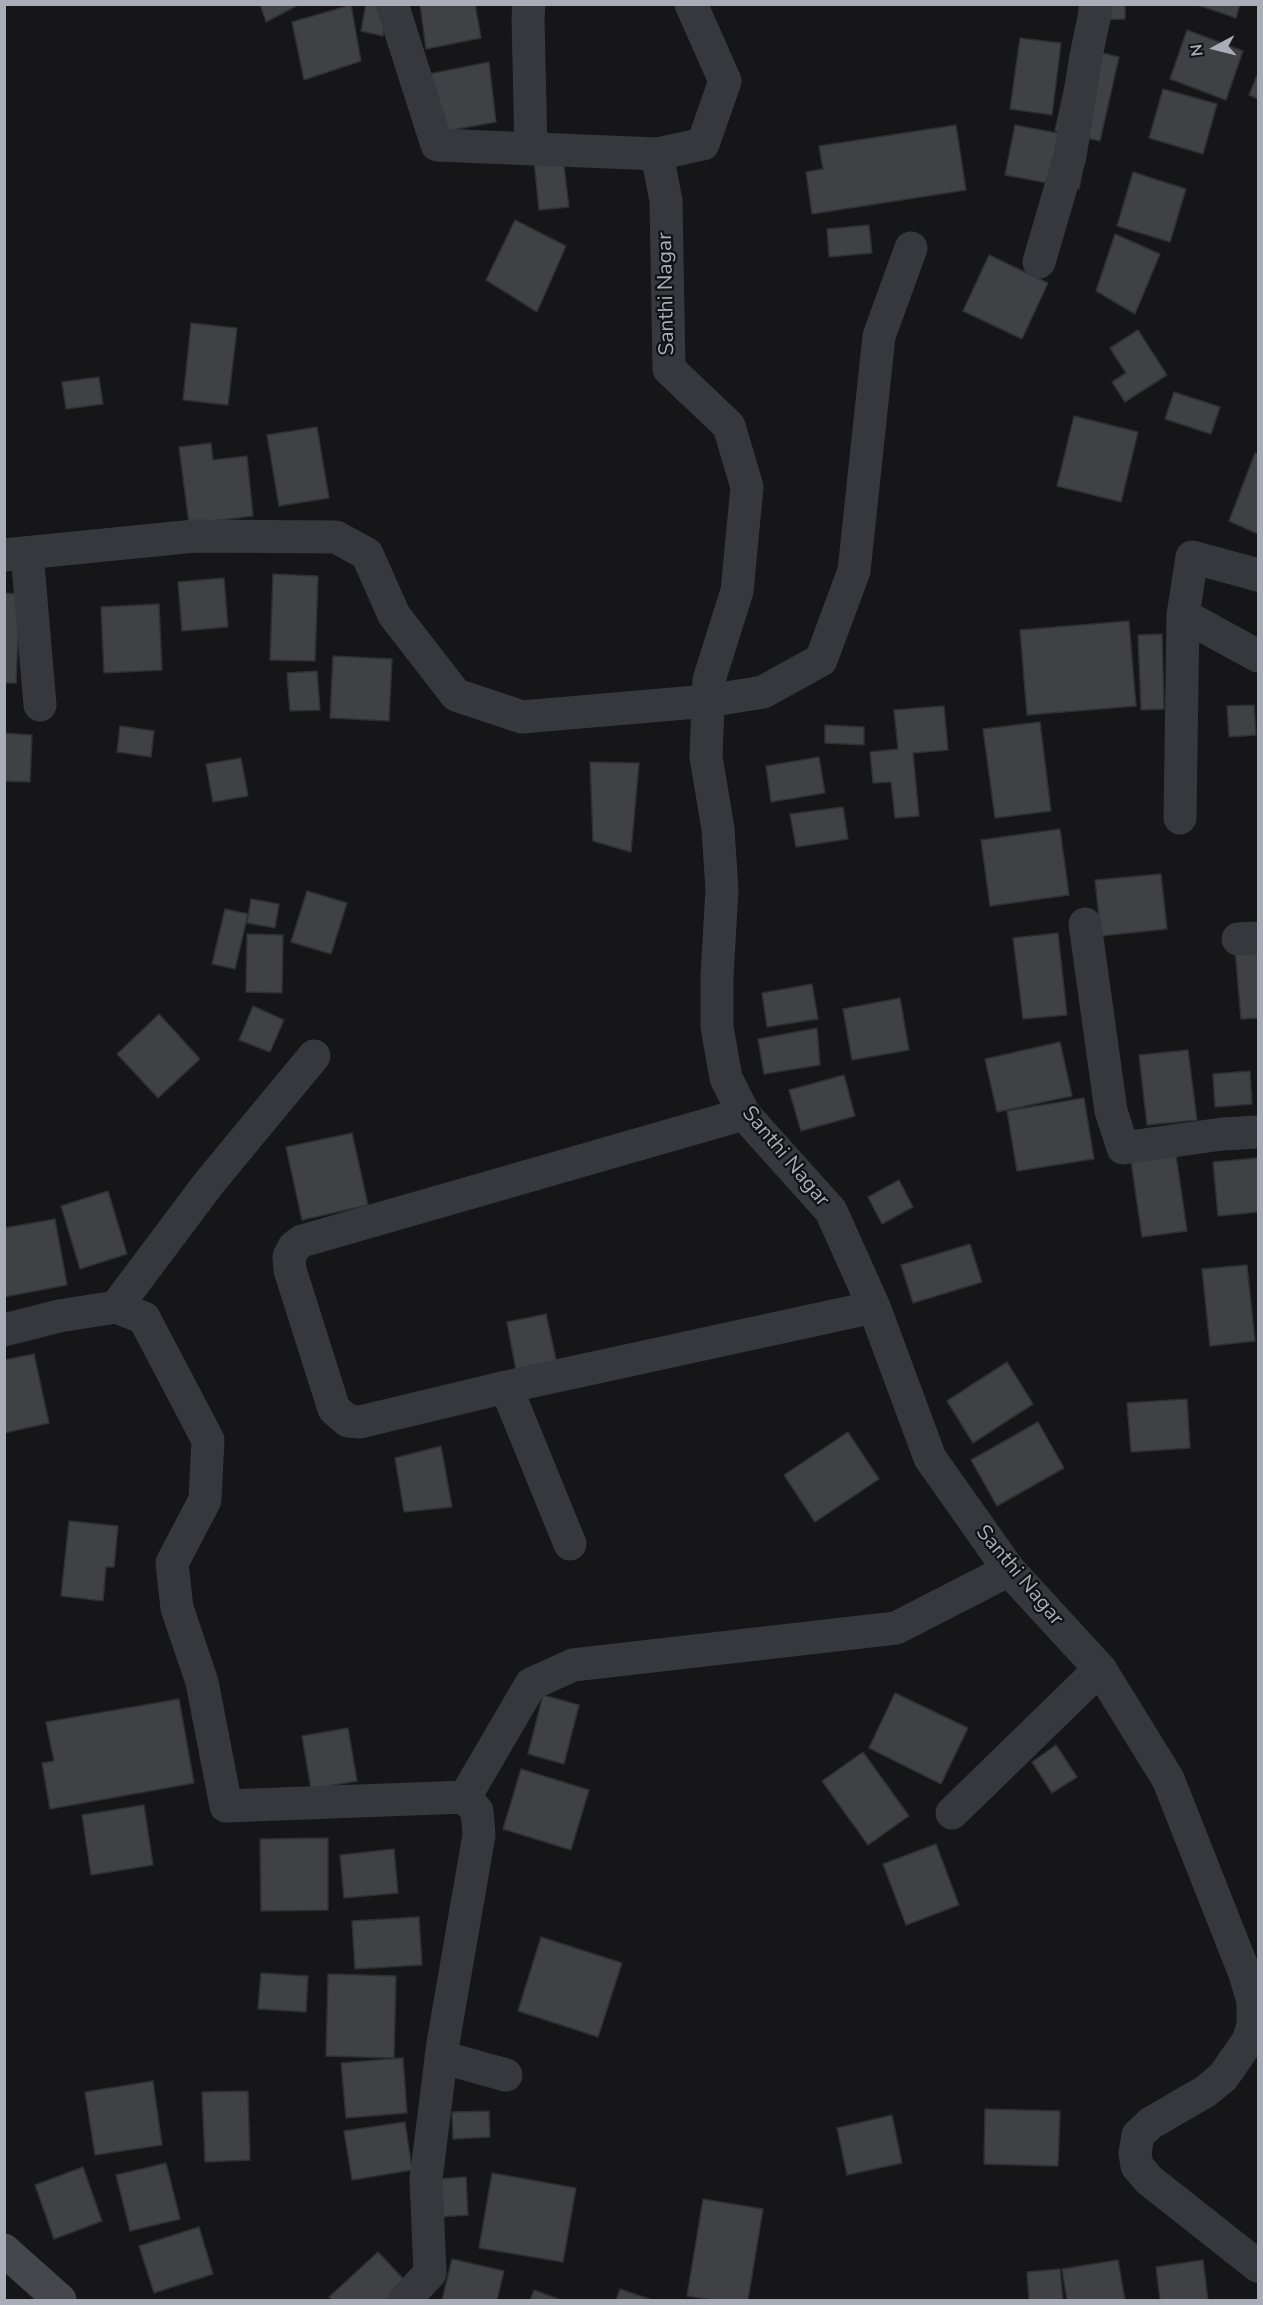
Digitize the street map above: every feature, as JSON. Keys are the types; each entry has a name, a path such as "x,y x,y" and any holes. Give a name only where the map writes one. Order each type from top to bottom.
{"main road":[{"path":"4,2250 60,2301"}],"street":[{"path":"392,4 437,145 657,154 703,144 725,81 691,4"},
{"path":"529,4 531,149"},
{"path":"1039,262 1070,156 1097,4"},
{"name":"Santhi Nagar","path":"657,154 666,201 669,369 729,426 747,487 737,591 709,680 706,757 718,829 722,889 717,1027 726,1078 744,1114 831,1211 874,1307 930,1458 1009,1570 1100,1669 1168,1779 1245,1974 1253,2001 1253,2026 1248,2041 1223,2076 1206,2091 1151,2123 1138,2135 1135,2144 1137,2166 1149,2180 1258,2266"},
{"path":"40,705 16,554 195,536 336,537 367,554 393,615 456,695 522,717 708,701 763,692 821,660 854,572 879,336 911,248"},
{"path":"1180,818 1183,615 1192,557 1258,575"},
{"path":"1183,615 1258,656"},
{"path":"1085,924 1111,1111 1124,1148 1222,1134 1258,1132"},
{"path":"116,1307 208,1183 314,1056"},
{"path":"744,1114 302,1241 294,1247 289,1257 290,1270 334,1409 348,1421 360,1422 506,1387 874,1307"},
{"path":"4,1330 59,1316 116,1307 144,1318 208,1440 205,1500 172,1563 177,1608 202,1682 226,1806 465,1797 477,1810 479,1835 441,2056 426,2178 430,2273 405,2301"},
{"path":"506,1387 570,1544"},
{"path":"465,1797 531,1684 573,1665 896,1628 1009,1570"},
{"path":"952,1814 1100,1669"},
{"path":"441,2056 506,2075"}],"building":[{"path":"260,4 300,4 266,22"},
{"path":"366,4 388,4 383,36 361,31"},
{"path":"420,4 475,4 481,38 426,49"},
{"path":"1079,4 1125,4 1125,19 1079,20"},
{"path":"1195,4 1240,4 1236,18"},
{"path":"351,5 361,61 304,80 292,22"},
{"path":"1187,30 1243,51 1226,100 1170,79"},
{"path":"1020,38 1061,43 1052,115 1010,109"},
{"path":"1074,46 1119,57 1100,141 1055,131"},
{"path":"489,62 496,122 441,132 429,74"},
{"path":"1258,73 1258,99 1249,95"},
{"path":"1163,89 1217,104 1203,154 1149,138"},
{"path":"956,125 966,190 812,214 806,172 823,169 819,146"},
{"path":"1015,125 1088,139 1079,189 1005,175"},
{"path":"563,158 569,207 539,210 534,161"},
{"path":"1133,172 1186,189 1170,242 1117,226"},
{"path":"515,220 566,246 537,312 486,280"},
{"path":"869,225 872,253 829,257 827,229"},
{"path":"1115,234 1160,254 1135,314 1096,291"},
{"path":"989,255 1048,283 1022,339 963,311"},
{"path":"191,323 237,328 228,405 183,400"},
{"path":"1138,330 1167,375 1125,402 1112,382 1126,373 1110,348"},
{"path":"99,377 103,404 66,409 62,382"},
{"path":"1174,392 1220,407 1211,434 1165,419"},
{"path":"1074,416 1138,432 1121,502 1057,486"},
{"path":"317,427 329,498 279,506 267,435"},
{"path":"211,443 213,460 247,456 253,516 189,524 179,447"},
{"path":"1255,453 1258,454 1258,534 1229,521"},
{"path":"273,574 318,576 315,661 270,660"},
{"path":"224,578 228,627 182,631 178,582"},
{"path":"4,593 20,594 16,683 4,683"},
{"path":"159,604 162,670 104,673 101,607"},
{"path":"1129,621 1136,706 1027,715 1020,630"},
{"path":"1162,634 1164,709 1141,710 1138,635"},
{"path":"333,656 392,659 389,721 330,718"},
{"path":"317,671 320,710 290,711 287,673"},
{"path":"1254,705 1256,735 1229,737 1227,706"},
{"path":"944,706 948,750 913,753 919,816 895,818 891,782 873,783 870,752 898,749 894,710"},
{"path":"1040,722 1051,811 995,818 983,729"},
{"path":"825,725 864,727 864,745 825,743"},
{"path":"120,726 154,731 151,757 117,752"},
{"path":"4,733 32,735 30,782 4,781"},
{"path":"819,757 825,793 771,802 766,766"},
{"path":"241,758 248,796 213,802 206,764"},
{"path":"590,762 639,763 631,852 593,841"},
{"path":"843,807 848,839 796,847 790,814"},
{"path":"1060,829 1069,895 990,906 981,840"},
{"path":"1161,874 1167,929 1101,936 1095,880"},
{"path":"307,891 347,903 331,954 291,942"},
{"path":"251,899 279,904 275,928 247,923"},
{"path":"225,909 248,914 235,969 212,964"},
{"path":"1058,933 1067,1015 1023,1019 1013,938"},
{"path":"247,934 283,935 282,993 246,992"},
{"path":"1258,948 1258,1018 1241,1019 1235,949"},
{"path":"812,984 818,1019 767,1027 762,993"},
{"path":"900,998 909,1050 852,1060 843,1009"},
{"path":"253,1006 284,1020 270,1052 239,1040"},
{"path":"159,1014 200,1059 158,1098 117,1054"},
{"path":"817,1028 820,1065 764,1074 758,1039"},
{"path":"1060,1042 1072,1096 997,1112 985,1059"},
{"path":"1188,1050 1197,1120 1147,1125 1139,1055"},
{"path":"1250,1071 1252,1104 1215,1107 1213,1074"},
{"path":"844,1075 855,1116 801,1131 789,1090"},
{"path":"1084,1098 1094,1159 1017,1171 1007,1111"},
{"path":"352,1133 368,1205 302,1220 286,1147"},
{"path":"1176,1155 1187,1231 1142,1237 1131,1161"},
{"path":"1258,1158 1258,1212 1218,1216 1213,1162"},
{"path":"899,1180 913,1207 882,1224 868,1197"},
{"path":"108,1191 127,1254 80,1269 61,1206"},
{"path":"55,1219 67,1285 4,1297 4,1228"},
{"path":"970,1244 982,1282 913,1303 901,1265"},
{"path":"1247,1265 1255,1341 1210,1346 1202,1269"},
{"path":"546,1314 558,1368 517,1376 507,1322"},
{"path":"34,1354 49,1423 4,1433 4,1360"},
{"path":"1007,1362 1033,1404 973,1443 947,1401"},
{"path":"1187,1399 1190,1448 1131,1452 1127,1403"},
{"path":"1038,1422 1064,1468 997,1506 971,1460"},
{"path":"848,1432 879,1479 815,1522 784,1475"},
{"path":"441,1446 452,1507 404,1512 395,1458"},
{"path":"69,1521 118,1526 114,1567 106,1567 103,1601 61,1596"},
{"path":"895,1693 968,1728 941,1784 869,1748"},
{"path":"543,1695 579,1705 564,1764 528,1754"},
{"path":"179,1699 194,1783 50,1809 42,1763 54,1761 46,1722"},
{"path":"348,1728 357,1781 311,1789 302,1736"},
{"path":"1056,1745 1077,1777 1052,1793 1032,1762"},
{"path":"863,1752 909,1816 868,1845 822,1781"},
{"path":"521,1769 589,1790 571,1850 503,1829"},
{"path":"144,1805 153,1865 91,1875 82,1815"},
{"path":"328,1838 328,1910 261,1911 260,1839"},
{"path":"936,1844 959,1905 906,1925 883,1864"},
{"path":"394,1849 398,1893 344,1898 340,1855"},
{"path":"419,1917 422,1965 355,1969 352,1921"},
{"path":"541,1937 622,1963 598,2037 518,2011"},
{"path":"261,1973 308,1976 306,2012 258,2009"},
{"path":"328,1974 396,1976 394,2058 326,2056"},
{"path":"403,2058 407,2113 346,2118 341,2063"},
{"path":"153,2081 162,2145 95,2155 85,2092"},
{"path":"248,2091 250,2160 205,2162 202,2092"},
{"path":"985,2109 1060,2111 1058,2166 984,2164"},
{"path":"489,2111 490,2137 453,2139 452,2112"},
{"path":"892,2115 902,2163 847,2175 837,2128"},
{"path":"405,2122 412,2170 352,2180 344,2131"},
{"path":"166,2163 180,2219 130,2231 116,2175"},
{"path":"83,2167 102,2221 54,2239 35,2185"},
{"path":"492,2173 576,2188 563,2262 479,2248"},
{"path":"466,2177 468,2215 440,2217 437,2179"},
{"path":"703,2199 763,2209 748,2300 712,2300 687,2296"},
{"path":"199,2227 213,2274 154,2293 139,2246"},
{"path":"378,2252 410,2286 395,2300 332,2300 329,2297"},
{"path":"452,2259 504,2271 497,2300 442,2300"},
{"path":"1118,2260 1125,2300 1067,2300 1062,2269"},
{"path":"1203,2260 1208,2300 1160,2300 1156,2267"},
{"path":"1060,2269 1063,2300 1029,2300 1027,2272"},
{"path":"620,2289 652,2300 616,2300"},
{"path":"534,2290 561,2300 530,2300"}]}
